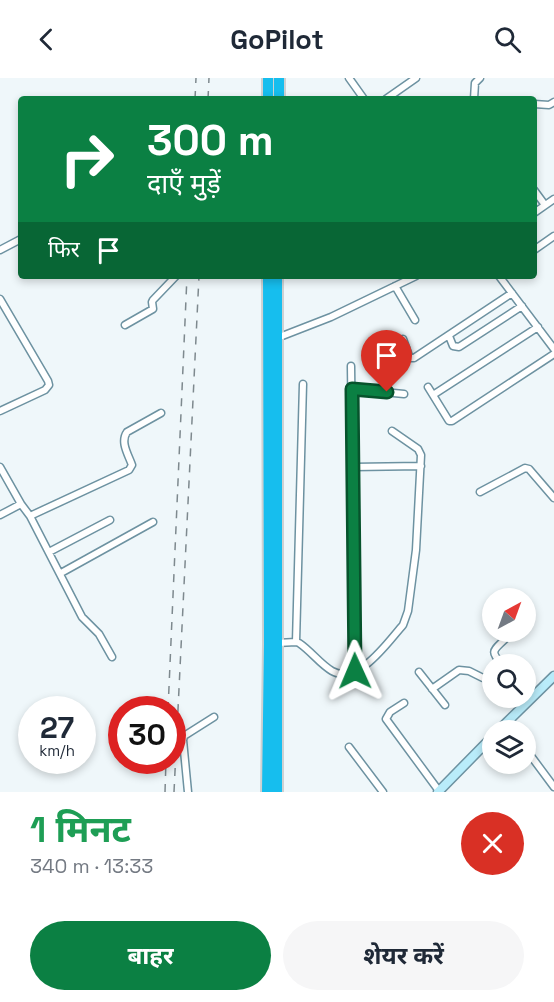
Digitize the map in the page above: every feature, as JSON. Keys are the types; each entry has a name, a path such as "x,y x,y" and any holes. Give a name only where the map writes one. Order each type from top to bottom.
{"highway":[{"path":"268,78 268,96"},
{"path":"279,78 279,96"},
{"path":"267,792 268,279"},
{"path":"277,279 277,792"}],"main road":[{"path":"536,694 554,676"},
{"path":"515,720 524,708"},
{"path":"439,792 482,747"}],"street":[{"path":"349,78 362,96"},
{"path":"390,96 416,78"},
{"path":"474,96 475,83 480,78"},
{"path":"537,104 549,105 554,102"},
{"path":"537,194 545,205"},
{"path":"537,211 554,199"},
{"path":"537,248 554,236"},
{"path":"0,250 18,241"},
{"path":"125,325 153,309 152,302 173,279"},
{"path":"277,338 331,317 409,279"},
{"path":"502,279 554,349"},
{"path":"395,285 415,320"},
{"path":"403,339 409,356 414,358 512,293"},
{"path":"0,300 49,385 45,390 0,411"},
{"path":"449,336 453,346 459,347 522,306"},
{"path":"433,395 538,327"},
{"path":"428,387 449,421 452,421 554,354"},
{"path":"351,366 355,671"},
{"path":"296,642 303,384"},
{"path":"352,389 404,394"},
{"path":"30,516 129,470 132,465 123,440 124,435 160,413"},
{"path":"277,643 296,642 332,672 342,674 355,671 373,660 406,620 416,550 421,455 418,449 392,431"},
{"path":"353,467 421,466"},
{"path":"0,467 30,516 82,617 99,634 112,657"},
{"path":"480,492 525,468 529,469 554,498"},
{"path":"0,515 21,504"},
{"path":"49,552 110,520"},
{"path":"61,573 153,522"},
{"path":"494,654 502,642"},
{"path":"432,689 459,670 469,670 482,677"},
{"path":"419,672 445,705"},
{"path":"404,703 390,712 386,718 439,792"},
{"path":"188,792 184,736 214,717"},
{"path":"349,747 382,792"},
{"path":"536,763 554,787"}],"railway":[{"path":"195,96 196,78"},
{"path":"208,96 209,78"},
{"path":"169,696 187,279"},
{"path":"174,792 199,279"},
{"path":"165,792 166,774"}],"route":[{"path":"355,671 352,389 387,392"}]}
